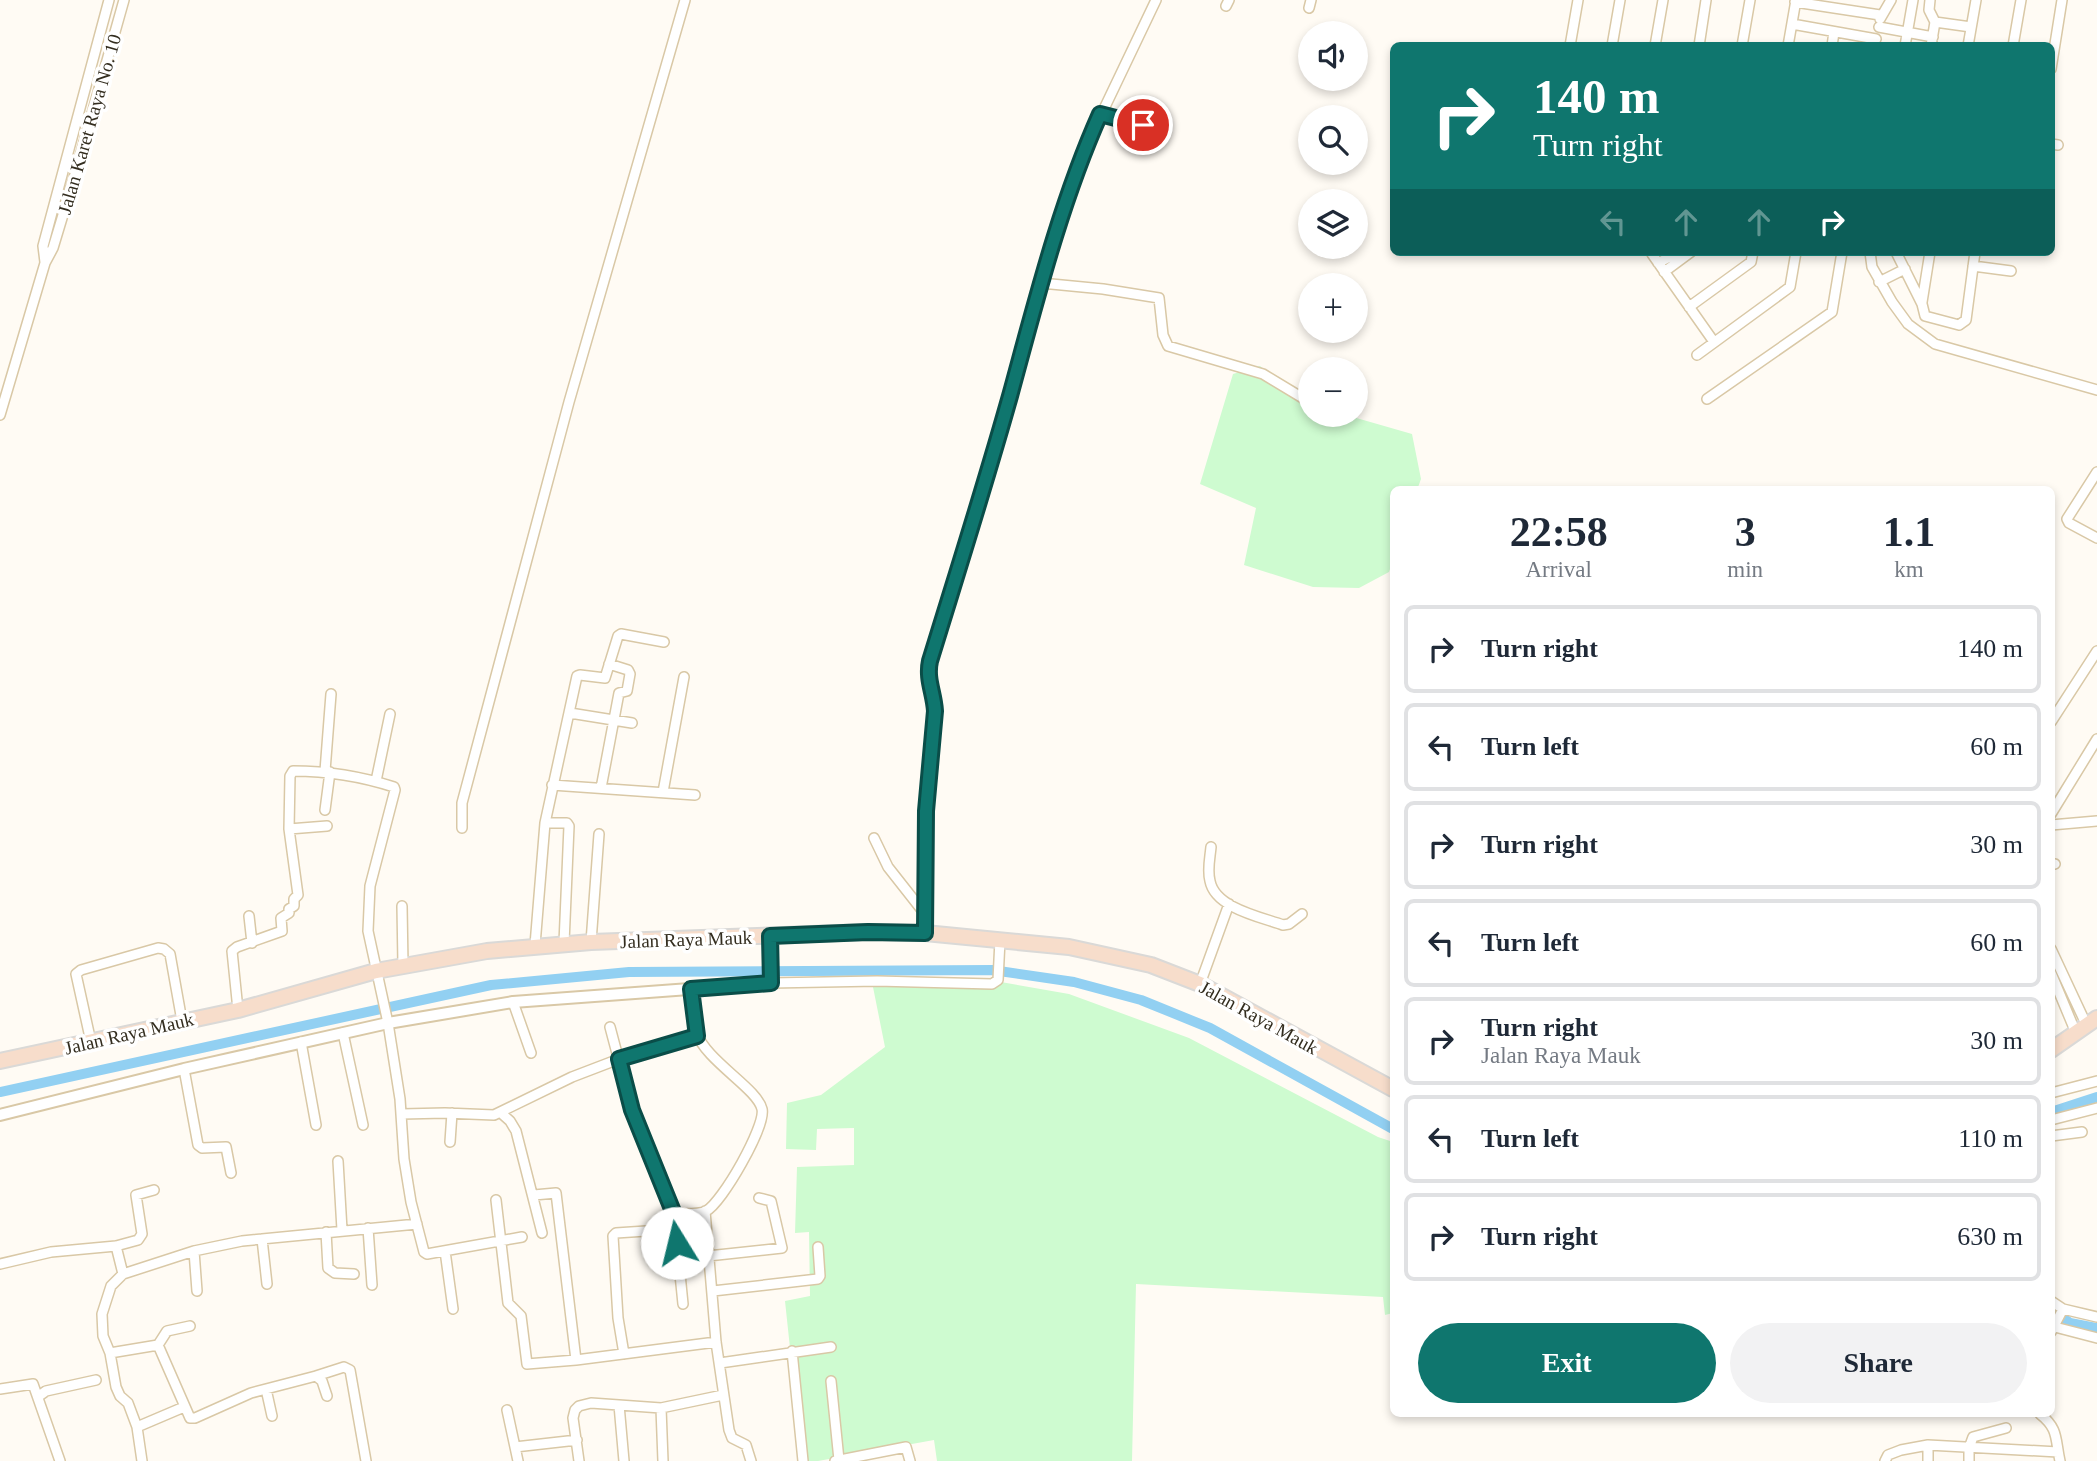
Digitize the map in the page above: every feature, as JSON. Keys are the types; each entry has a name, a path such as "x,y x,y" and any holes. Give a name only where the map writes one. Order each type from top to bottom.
{"main road":[{"name":"Jalan Raya Mauk","path":"0,1061 238,1010 378,975 403,965 535,945 770,941 868,932 925,933 1000,944 1069,947 1128,959 1200,984 1390,1085"},
{"path":"2055,1047 2087,1026"}],"street":[{"name":"Jalan Karet Raya No. 10","path":"45,264 43,246 109,0"},
{"name":"Jalan Karet Raya No. 10","path":"45,264 53,248 124,0"},
{"path":"462,828 462,803 569,402 685,0"},
{"path":"925,933 926,811 935,711 928,670 984,488 1073,179 1100,114 1156,0"},
{"path":"1571,42 1578,0"},
{"path":"1613,42 1620,0"},
{"path":"1657,42 1663,0"},
{"path":"1700,42 1706,0"},
{"path":"1743,42 1750,0"},
{"path":"1791,24 1877,42 1880,15 1889,7 1891,0"},
{"path":"1906,42 1913,0"},
{"path":"1879,27 1932,41 1935,22 1929,10 1930,0"},
{"path":"1969,42 1976,0"},
{"path":"2014,42 2021,0"},
{"path":"2055,44 2062,0"},
{"path":"1789,42 1796,1 1841,4 1880,15"},
{"path":"1935,22 1971,27"},
{"path":"1833,42 1834,32"},
{"path":"1100,114 1143,125 1166,127"},
{"path":"1663,256 1655,258 1714,342"},
{"path":"1664,272 1686,256"},
{"path":"1689,307 1751,262 1752,256"},
{"path":"1697,355 1790,287 1795,256"},
{"path":"1707,399 1832,312 1841,256"},
{"path":"1870,256 1871,267 1879,282 1908,324 1935,344 2097,390"},
{"path":"1898,256 1922,303 1925,316 1959,325 1966,320 1974,256"},
{"path":"1922,303 1929,256"},
{"path":"0,415 45,264"},
{"path":"1973,265 2011,271"},
{"path":"1879,282 1905,269"},
{"path":"1041,283 1159,298 1163,335 1168,346 1263,374 1298,395"},
{"path":"2097,472 2067,519 2069,523 2097,538"},
{"path":"535,945 545,823 577,676 604,678 621,634 664,642"},
{"path":"2055,716 2097,651"},
{"path":"601,788 619,693 627,691 630,672 609,664"},
{"path":"663,792 684,677"},
{"path":"325,810 331,694"},
{"path":"570,713 632,723"},
{"path":"376,781 390,714"},
{"path":"2055,807 2097,739"},
{"path":"238,1010 232,954 234,949 282,931 281,918 289,913 298,895 289,829 291,773 327,772 394,787 370,886 368,931 387,1020 402,1114 404,1159 416,1224 424,1252 427,1254 522,1237"},
{"path":"552,785 695,795"},
{"path":"2055,825 2097,821"},
{"path":"545,823 567,823 569,827 564,943"},
{"path":"289,829 327,826"},
{"path":"591,942 599,834"},
{"path":"874,838 888,867 925,914"},
{"path":"1211,847 1209,880 1216,894 1229,904 1283,925 1289,924 1302,914"},
{"path":"1200,984 1229,904"},
{"path":"402,906 403,965"},
{"path":"249,916 252,943"},
{"path":"770,941 772,979"},
{"path":"0,1115 343,1033 387,1020 513,1002 691,989 772,979 992,984 998,976 1000,944"},
{"path":"91,1042 76,974 81,970 158,948 164,948 170,954 182,1021"},
{"path":"2055,958 2087,1026"},
{"path":"2055,979 2087,1026"},
{"path":"674,1214 705,1211 719,1197 750,1148 762,1117 762,1110 750,1092 719,1064 697,1036 691,989"},
{"path":"513,1002 531,1053"},
{"path":"610,1027 632,1110 674,1214 683,1304"},
{"path":"343,1033 363,1125"},
{"path":"402,1114 501,1114 572,1077 619,1059 697,1036"},
{"path":"301,1042 317,1125"},
{"path":"184,1069 198,1145 202,1148 227,1148 231,1173"},
{"path":"2055,1092 2097,1081"},
{"path":"2055,1119 2097,1108"},
{"path":"450,1142 452,1114"},
{"path":"501,1114 510,1121 516,1131 542,1233"},
{"path":"2055,1135 2082,1132"},
{"path":"338,1161 342,1230"},
{"path":"0,1264 51,1252 116,1246 141,1237 136,1195 154,1190"},
{"path":"534,1195 556,1193 576,1360"},
{"path":"708,1256 782,1248 771,1201 759,1198"},
{"path":"496,1200 508,1303 521,1315 527,1364 716,1342"},
{"path":"705,1211 716,1342 730,1435 735,1441 746,1446 751,1461"},
{"path":"142,1461 137,1427 128,1403 120,1396 116,1387 110,1353 103,1336 102,1314 111,1286 123,1274 194,1251 262,1239 416,1224"},
{"path":"368,1228 372,1285"},
{"path":"624,1354 618,1318 613,1236 616,1233 676,1229"},
{"path":"326,1232 328,1268 335,1273 354,1275"},
{"path":"262,1239 267,1284"},
{"path":"116,1246 123,1274"},
{"path":"713,1291 818,1279 818,1247"},
{"path":"194,1251 197,1291"},
{"path":"445,1251 453,1309"},
{"path":"2055,1304 2062,1310 2097,1317"},
{"path":"2055,1323 2062,1310"},
{"path":"158,1346 167,1331 190,1326"},
{"path":"2055,1329 2097,1338"},
{"path":"110,1353 158,1346"},
{"path":"158,1346 188,1417 195,1418 251,1393 344,1367 350,1370 366,1461"},
{"path":"720,1363 831,1347"},
{"path":"792,1351 803,1461"},
{"path":"316,1376 322,1381 327,1396"},
{"path":"39,1396 46,1391 96,1380"},
{"path":"831,1381 837,1461 869,1458 906,1447 910,1461"},
{"path":"0,1388 31,1383 39,1396 60,1461"},
{"path":"266,1389 272,1416"},
{"path":"579,1461 573,1418 579,1406 591,1403 660,1408 723,1395"},
{"path":"619,1405 624,1461"},
{"path":"137,1427 184,1407"},
{"path":"660,1408 663,1461"},
{"path":"507,1410 518,1461"},
{"path":"1885,1461 1888,1455 1901,1450 1928,1445 2059,1456 2052,1424 2043,1417"},
{"path":"1969,1461 1969,1448 1973,1437 2006,1428"},
{"path":"516,1447 577,1440"},
{"path":"1928,1445 1928,1461"},
{"path":"2012,1450 2012,1461"}],"green space":[{"path":"1260,366 1294,394 1298,394 1298,427 1368,427 1368,421 1412,434 1421,479 1418,486 1390,486 1390,569 1359,588 1313,587 1244,565 1256,508 1200,484 1233,374"},
{"path":"871,977 995,981 1069,994 1189,1038 1390,1141 1390,1314 1385,1315 1383,1297 1136,1284 1132,1461 937,1461 934,1440 818,1461 802,1461 785,1301 810,1296 809,1232 795,1233 797,1167 854,1165 854,1128 817,1129 816,1150 786,1149 787,1103 821,1095 885,1047"}],"waterway":[{"path":"0,1092 491,985 629,972 992,970 1074,982 1141,1000 1210,1028 1390,1127"},
{"path":"2055,1111 2097,1097"},
{"path":"2055,1312 2070,1323 2097,1328"}],"route":[{"path":"677,1243 674,1214 632,1110 619,1059 697,1036 691,989 771,983 770,936 868,932 925,933 926,811 935,711 928,676 930,661 984,488 1057,228 1082,155 1100,114 1143,125"}]}
